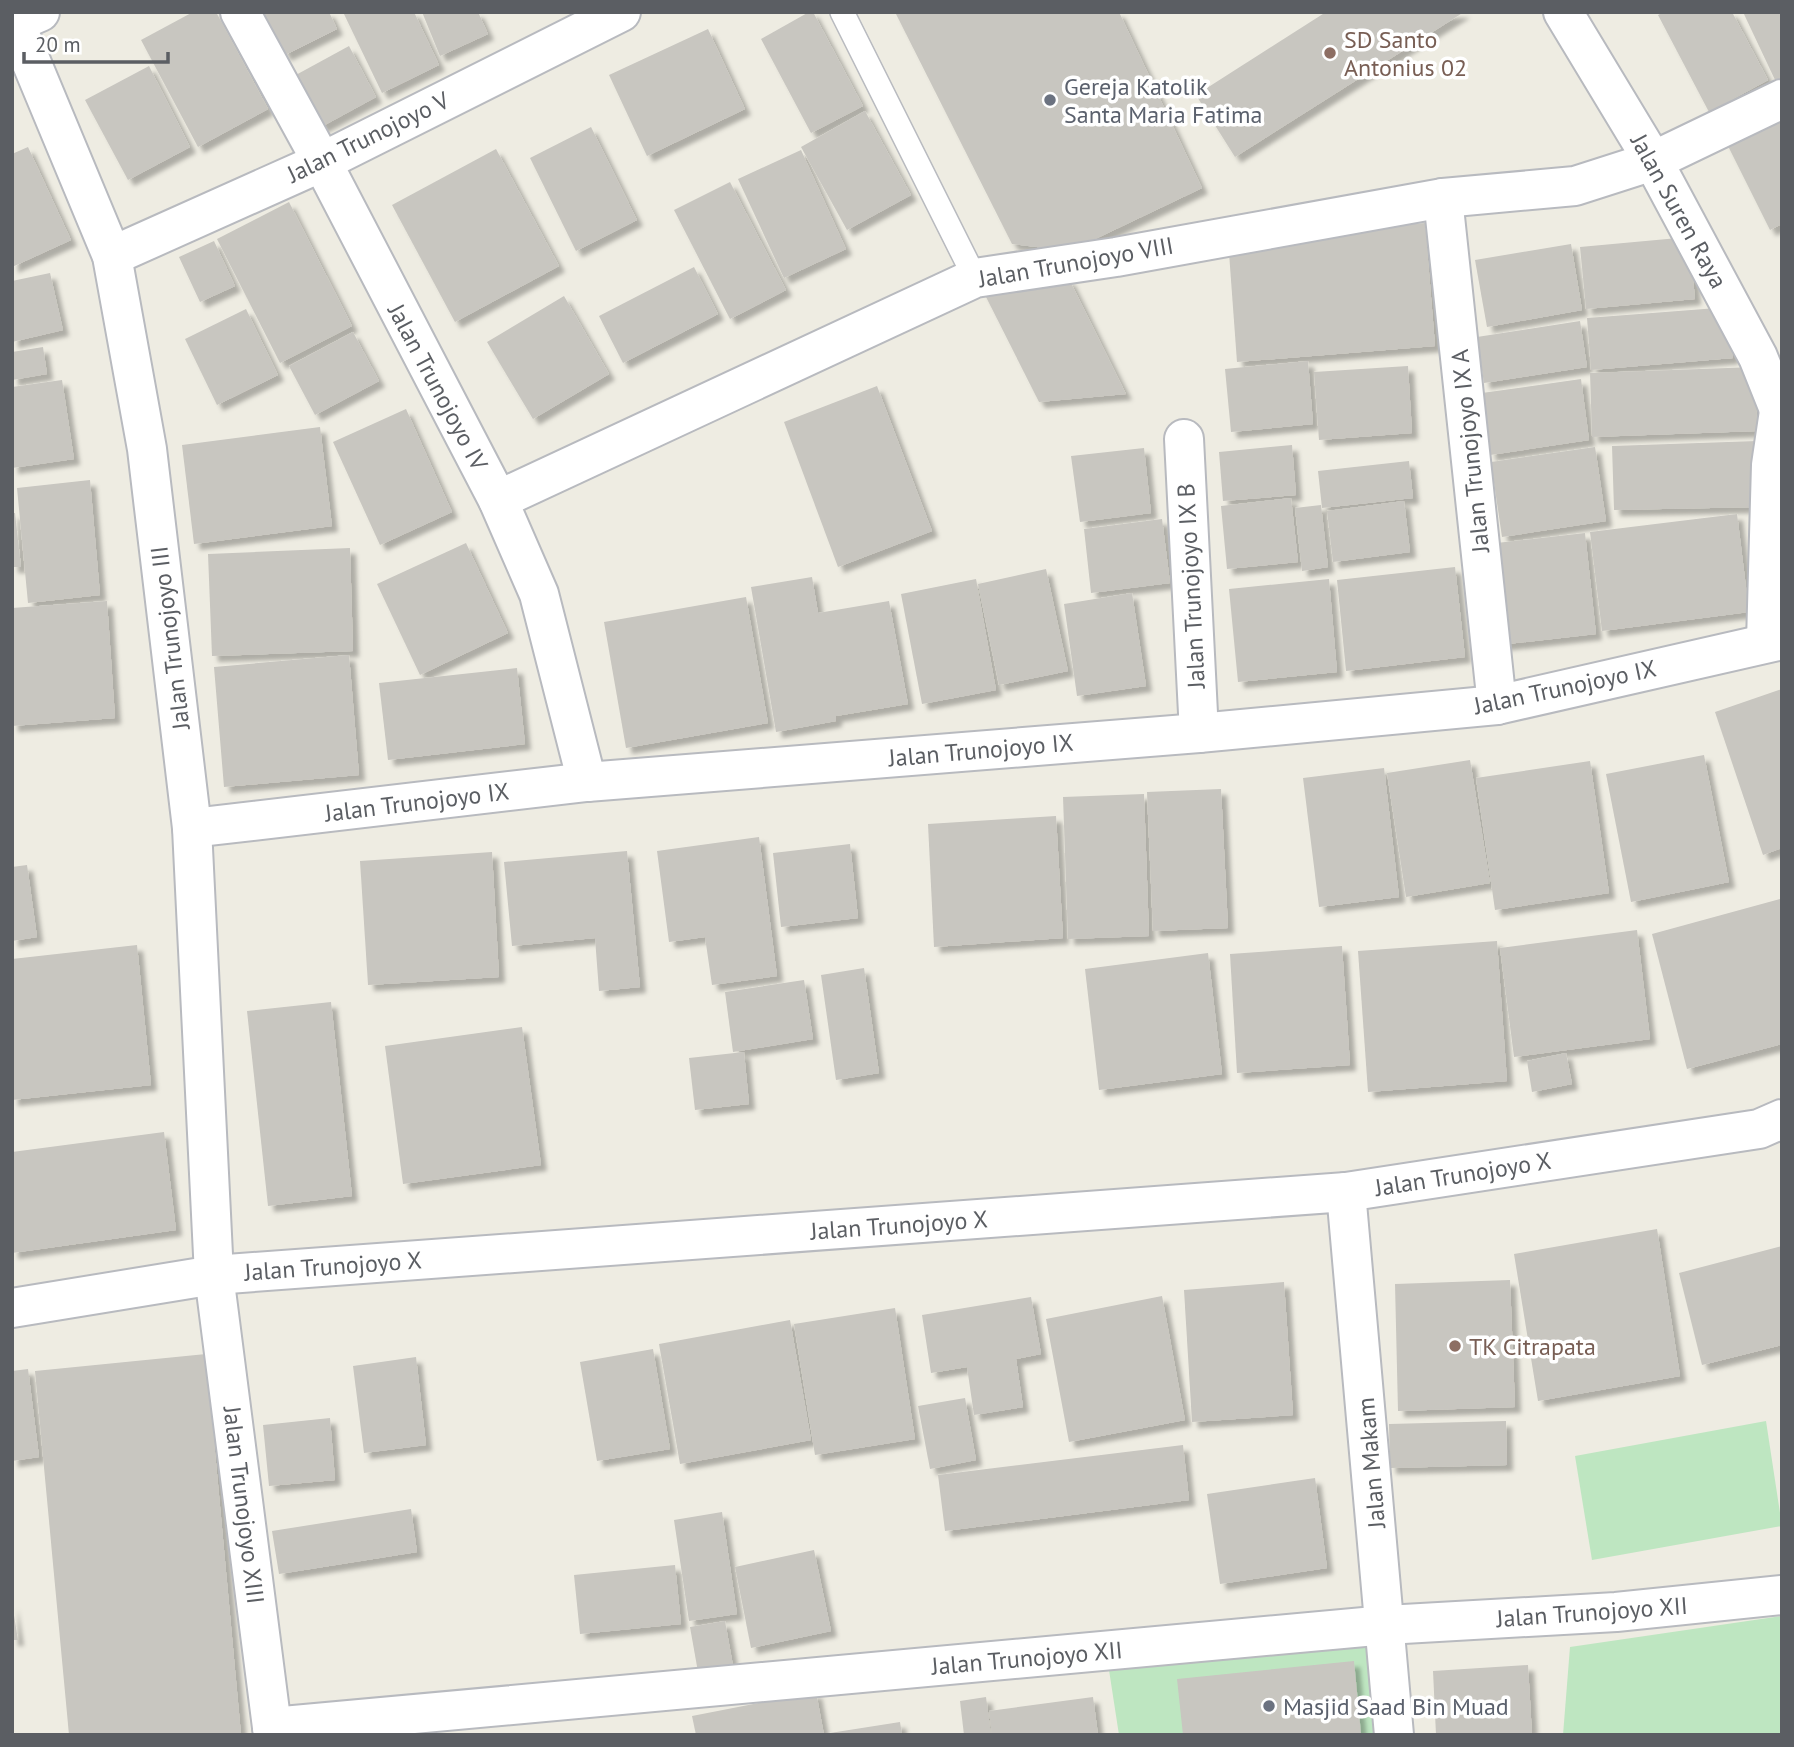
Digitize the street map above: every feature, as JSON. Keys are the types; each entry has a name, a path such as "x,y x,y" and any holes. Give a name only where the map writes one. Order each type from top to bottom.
{"street":[{"name":"Jalan Trunojoyo IV","path":"240,12 322,162 498,500 539,594 587,782"},
{"name":"Jalan Trunojoyo V","path":"112,256 322,162 621,12"},
{"name":"Jalan Suren Raya","path":"1563,12 1770,352 1780,414"},
{"name":"Jalan Trunojoyo III","path":"22,20 112,256 147,449 192,828 214,1275"},
{"name":"Jalan Trunojoyo VIII","path":"498,500 975,278 1116,257 1443,198 1575,186 1653,161 1782,99"},
{"name":"Jalan Trunojoyo IX A","path":"1443,198 1497,705"},
{"name":"Jalan Trunojoyo IX","path":"192,828 587,782 1199,733 1497,705 1774,641 1771,465 1780,414"},
{"name":"Jalan Trunojoyo IX B","path":"1184,439 1199,733"},
{"name":"Jalan Trunojoyo X","path":"12,1308 214,1275 1346,1192 1759,1129 1782,1119"},
{"name":"Jalan Makam","path":"1346,1192 1394,1735"},
{"name":"Jalan Trunojoyo XIII","path":"214,1275 273,1731"},
{"name":"Jalan Trunojoyo XII","path":"273,1731 1386,1625 1616,1612 1782,1595"}],"lane":[{"path":"842,12 975,278"}],"green space":[{"path":"1766,1421 1782,1526 1592,1560 1575,1456"},
{"path":"1782,1616 1782,1735 1563,1735 1570,1647"},
{"path":"1376,1638 1383,1735 1119,1735 1109,1670"}],"building":[{"path":"193,12 216,12 268,109 198,147 141,40"},
{"path":"263,12 329,12 337,29 285,55"},
{"path":"343,12 414,12 439,65 382,93"},
{"path":"422,12 478,12 488,34 440,56"},
{"path":"813,12 863,106 811,133 761,39"},
{"name":"Gereja Katolik Santa Maria Fatima","path":"895,12 1119,12 1202,188 1070,251 1012,244"},
{"name":"SD Santo Antonius 02","path":"1326,12 1464,12 1235,157 1196,95"},
{"path":"1664,12 1732,12 1768,80 1709,112 1658,15"},
{"path":"1743,12 1782,12 1782,79 1776,82"},
{"path":"708,29 745,109 647,156 609,75"},
{"path":"349,46 376,97 321,127 294,76"},
{"path":"149,66 190,147 128,180 85,100"},
{"path":"1782,107 1782,224 1770,230 1723,136"},
{"path":"865,111 911,195 847,230 801,147"},
{"path":"591,127 637,220 576,251 530,158"},
{"path":"28,147 71,240 12,267 12,154"},
{"path":"496,149 559,266 455,322 392,205"},
{"path":"801,150 846,249 784,278 738,179"},
{"path":"730,182 786,290 730,319 674,210"},
{"path":"289,202 352,326 280,363 217,239"},
{"path":"1425,223 1435,346 1237,362 1228,239"},
{"path":"1689,237 1695,299 1586,309 1580,247"},
{"path":"214,241 235,286 200,302 179,257"},
{"path":"1571,244 1582,310 1487,327 1475,260"},
{"path":"694,267 718,314 623,363 599,316"},
{"path":"50,273 63,330 12,342 12,281"},
{"path":"1069,279 1126,394 1039,402 982,289"},
{"path":"564,296 609,374 533,419 487,342"},
{"path":"1730,307 1733,358 1591,370 1587,318"},
{"path":"246,309 278,375 217,405 185,339"},
{"path":"1580,321 1587,367 1484,383 1477,337"},
{"path":"353,332 379,381 315,415 289,366"},
{"path":"43,347 47,374 12,380 12,352"},
{"path":"1308,361 1313,424 1231,432 1225,369"},
{"path":"1408,366 1412,433 1319,440 1314,372"},
{"path":"1755,367 1757,431 1592,437 1590,373"},
{"path":"1581,379 1589,440 1490,455 1482,393"},
{"path":"62,380 74,459 12,468 12,387"},
{"path":"877,386 932,531 838,567 784,422"},
{"path":"406,409 452,512 380,545 333,442"},
{"path":"320,427 332,526 194,544 182,445"},
{"path":"1757,441 1759,507 1614,510 1612,446"},
{"path":"1292,445 1296,495 1223,501 1219,452"},
{"path":"1595,447 1606,521 1502,537 1491,462"},
{"path":"1144,448 1151,513 1080,522 1071,456"},
{"path":"1409,461 1413,498 1322,508 1318,471"},
{"path":"90,480 100,595 28,603 17,488"},
{"path":"1291,498 1298,562 1227,569 1221,506"},
{"path":"1404,501 1410,552 1333,562 1327,511"},
{"path":"1321,505 1328,567 1302,571 1295,508"},
{"path":"12,513 15,513 21,567 12,567"},
{"path":"1737,514 1749,612 1602,631 1590,532"},
{"path":"1162,519 1170,583 1091,593 1084,529"},
{"path":"1585,533 1596,634 1499,645 1488,544"},
{"path":"466,543 508,633 420,675 377,584"},
{"path":"350,548 353,651 212,656 208,554"},
{"path":"1455,567 1465,657 1346,671 1337,580"},
{"path":"1046,569 1068,671 999,685 978,584"},
{"path":"812,577 818,613 889,601 908,704 836,716 836,721 776,732 751,587"},
{"path":"976,579 996,690 922,704 901,594"},
{"path":"1329,579 1337,672 1238,682 1229,589"},
{"path":"1132,593 1146,686 1077,696 1064,604"},
{"path":"746,597 768,723 626,748 604,622"},
{"path":"107,601 115,718 12,726 12,608"},
{"path":"349,655 359,775 224,787 214,667"},
{"path":"517,668 525,744 388,760 379,683"},
{"path":"1782,689 1782,848 1763,855 1715,712"},
{"path":"1704,755 1729,882 1631,902 1606,774"},
{"path":"1470,760 1490,883 1406,897 1387,773"},
{"path":"1590,761 1609,893 1495,910 1476,778"},
{"path":"1384,768 1399,897 1319,907 1303,778"},
{"path":"1221,789 1228,928 1153,931 1147,792"},
{"path":"1144,794 1149,936 1068,939 1063,797"},
{"path":"1056,816 1063,938 934,947 928,824"},
{"path":"759,837 777,976 712,985 705,937 669,942 657,851"},
{"path":"850,844 858,918 781,927 773,853"},
{"path":"627,851 640,987 599,991 595,938 512,946 504,862"},
{"path":"492,852 499,977 368,985 360,861"},
{"path":"27,865 37,937 12,941 12,867"},
{"path":"1780,899 1782,1044 1687,1069 1652,934"},
{"path":"1637,930 1650,1039 1514,1057 1500,948"},
{"path":"1497,941 1507,1081 1368,1092 1358,951"},
{"path":"137,945 151,1085 12,1100 12,959"},
{"path":"1342,946 1350,1065 1237,1073 1230,954"},
{"path":"1208,953 1222,1074 1099,1090 1085,969"},
{"path":"864,968 879,1073 836,1080 821,975"},
{"path":"804,980 813,1039 733,1052 725,992"},
{"path":"331,1002 352,1196 268,1206 247,1011"},
{"path":"522,1027 541,1165 403,1184 385,1046"},
{"path":"744,1052 749,1104 695,1110 689,1058"},
{"path":"1566,1053 1572,1084 1532,1092 1527,1061"},
{"path":"164,1132 176,1230 12,1253 12,1152"},
{"path":"1657,1229 1680,1376 1538,1401 1514,1254"},
{"path":"1782,1246 1782,1345 1702,1365 1679,1273"},
{"name":"TK Citrapata","path":"1510,1280 1515,1407 1398,1411 1395,1284"},
{"path":"1284,1282 1293,1415 1192,1422 1184,1290"},
{"path":"1162,1296 1185,1420 1069,1442 1046,1319"},
{"path":"1031,1297 1041,1354 1016,1359 1023,1407 974,1415 967,1367 931,1373 922,1315"},
{"path":"895,1308 915,1439 815,1455 794,1324"},
{"path":"790,1320 811,1440 680,1464 659,1344"},
{"path":"653,1349 670,1449 597,1461 580,1362"},
{"path":"206,1354 241,1735 69,1735 35,1371"},
{"path":"416,1357 426,1445 364,1453 353,1366"},
{"path":"28,1369 39,1457 12,1461 12,1371"},
{"path":"965,1398 976,1460 930,1469 918,1406"},
{"path":"330,1418 335,1480 269,1486 263,1425"},
{"path":"1506,1421 1507,1465 1390,1468 1389,1424"},
{"path":"1183,1445 1189,1500 945,1531 938,1475"},
{"path":"1315,1478 1327,1568 1220,1584 1207,1494"},
{"path":"411,1509 417,1552 279,1574 272,1531"},
{"path":"722,1512 737,1614 689,1621 674,1520"},
{"path":"814,1550 831,1631 751,1648 735,1567"},
{"path":"675,1565 681,1624 580,1634 574,1575"},
{"path":"12,1603 18,1640 12,1640"},
{"path":"725,1621 733,1666 698,1672 690,1627"},
{"name":"Masjid Saad Bin Muad","path":"1354,1661 1361,1734 1183,1735 1177,1679"},
{"path":"1528,1665 1532,1735 1436,1735 1433,1671"},
{"path":"816,1692 824,1735 696,1735 692,1716"},
{"path":"986,1697 991,1735 964,1735 960,1701"},
{"path":"1093,1697 1098,1735 992,1735 989,1711"},
{"path":"900,1722 902,1735 830,1733"}],"place":[{"name":"SD Santo Antonius 02","path":"1330,53"},
{"name":"Gereja Katolik Santa Maria Fatima","path":"1050,100"},
{"name":"TK Citrapata","path":"1455,1346"},
{"name":"Masjid Saad Bin Muad","path":"1269,1706"}]}
